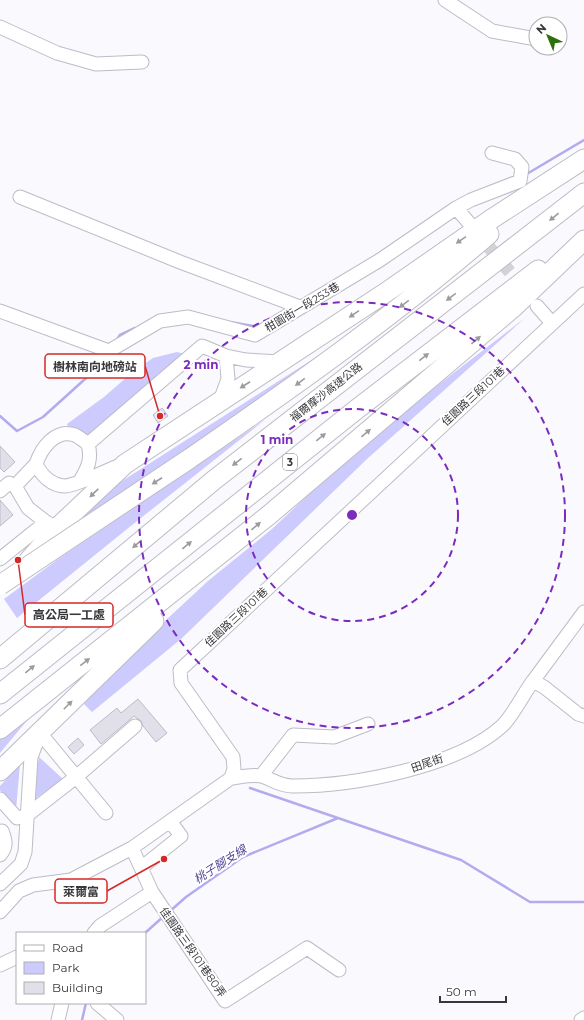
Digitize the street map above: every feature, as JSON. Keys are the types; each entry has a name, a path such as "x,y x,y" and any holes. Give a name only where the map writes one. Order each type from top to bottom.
{"highway":[{"path":"0,592 51,525 125,464 580,162"},
{"path":"0,585 190,459 293,388 436,279 503,222 580,162"},
{"name":"福爾摩沙高速公路","path":"0,658 220,475 584,193"},
{"name":"3","path":"0,694 357,409 584,236"},
{"path":"0,730 226,551 515,306 584,240"},
{"path":"0,771 226,551"}],"street":[{"path":"445,0 492,31 528,38"},
{"path":"0,27 58,52 96,64 142,62"},
{"name":"柑園街一段253巷","path":"0,311 109,351 160,321 188,317 255,335 380,260 456,208 484,194 520,181 522,167 515,159 492,153"},
{"path":"20,197 180,262 300,307"},
{"path":"456,208 470,224"},
{"name":"佳園路三段101巷","path":"231,778 234,769 233,758 180,683 180,670 584,294"},
{"path":"537,306 552,323"},
{"path":"88,444 202,346 226,356 246,360 280,362"},
{"path":"220,400 228,379 226,356"},
{"path":"15,486 36,464 40,452 50,440 61,435 74,435 88,444 90,454 88,468 80,481"},
{"path":"36,464 41,475 55,484 65,486 125,464"},
{"path":"0,491 9,483 15,486 28,508 51,525 0,559"},
{"name":"田尾街","path":"262,776 278,785 291,786 346,783 402,772 465,751 502,726 532,681 584,612"},
{"path":"532,681 544,687 578,714 584,716"},
{"path":"0,912 19,892 33,886 71,880 132,848 231,778 262,776 293,734 334,736 368,724"},
{"path":"0,856 5,850 6,840 1,830 76,777 136,726"},
{"path":"40,733 106,813"},
{"path":"0,884 21,864 25,852 21,817 31,757 40,733"},
{"path":"0,799 21,817"},
{"path":"141,868 181,836 170,821"},
{"name":"佳園路三段101巷80弄","path":"132,848 152,892 225,1001 307,948 339,970"},
{"path":"95,932 100,926 152,892"},
{"path":"0,965 16,957"},
{"path":"58,1020 62,1004"},
{"path":"98,1004 117,1020"}],"green space":[{"path":"525,318 367,459 181,639 92,712 84,704 123,660 208,581 272,529 323,481 390,422"},
{"path":"332,347 279,391 55,541 97,497"},
{"path":"177,352 188,355 88,438 70,432 67,424 104,397 135,370 153,358"},
{"path":"266,419 17,618 4,599 61,557"},
{"path":"30,717 0,753 0,739"},
{"path":"39,757 63,779 32,801"},
{"path":"20,764 16,810 0,790 0,786"}],"building":[{"path":"162,408 168,416 158,423 153,415"},
{"path":"0,446 15,462 4,472 0,468"},
{"path":"0,500 13,515 0,526"},
{"path":"138,699 167,733 156,742 143,726 141,721 134,716 101,744 90,730 117,708 121,713"},
{"path":"78,738 84,745 74,754 68,747"}],"waterway":[{"path":"525,175 584,140"},
{"path":"230,322 258,327"},
{"path":"116,341 120,335 135,328"},
{"path":"0,416 17,431 43,417 95,370 106,354"},
{"path":"250,788 461,860 530,902 584,902"},
{"name":"桃子腳支線","path":"169,912 186,897 243,857 338,818"},
{"name":"桃子腳支線","path":"146,932 164,916"},
{"name":"桃子腳支線","path":"82,1020 86,1004"}],"tunnel":[{"path":"477,233 525,290"}],"place":[{"name":"樹林南向地磅站","path":"160,416"},
{"name":"高公局一工處","path":"18,560"},
{"name":"萊爾富","path":"164,859"}]}
